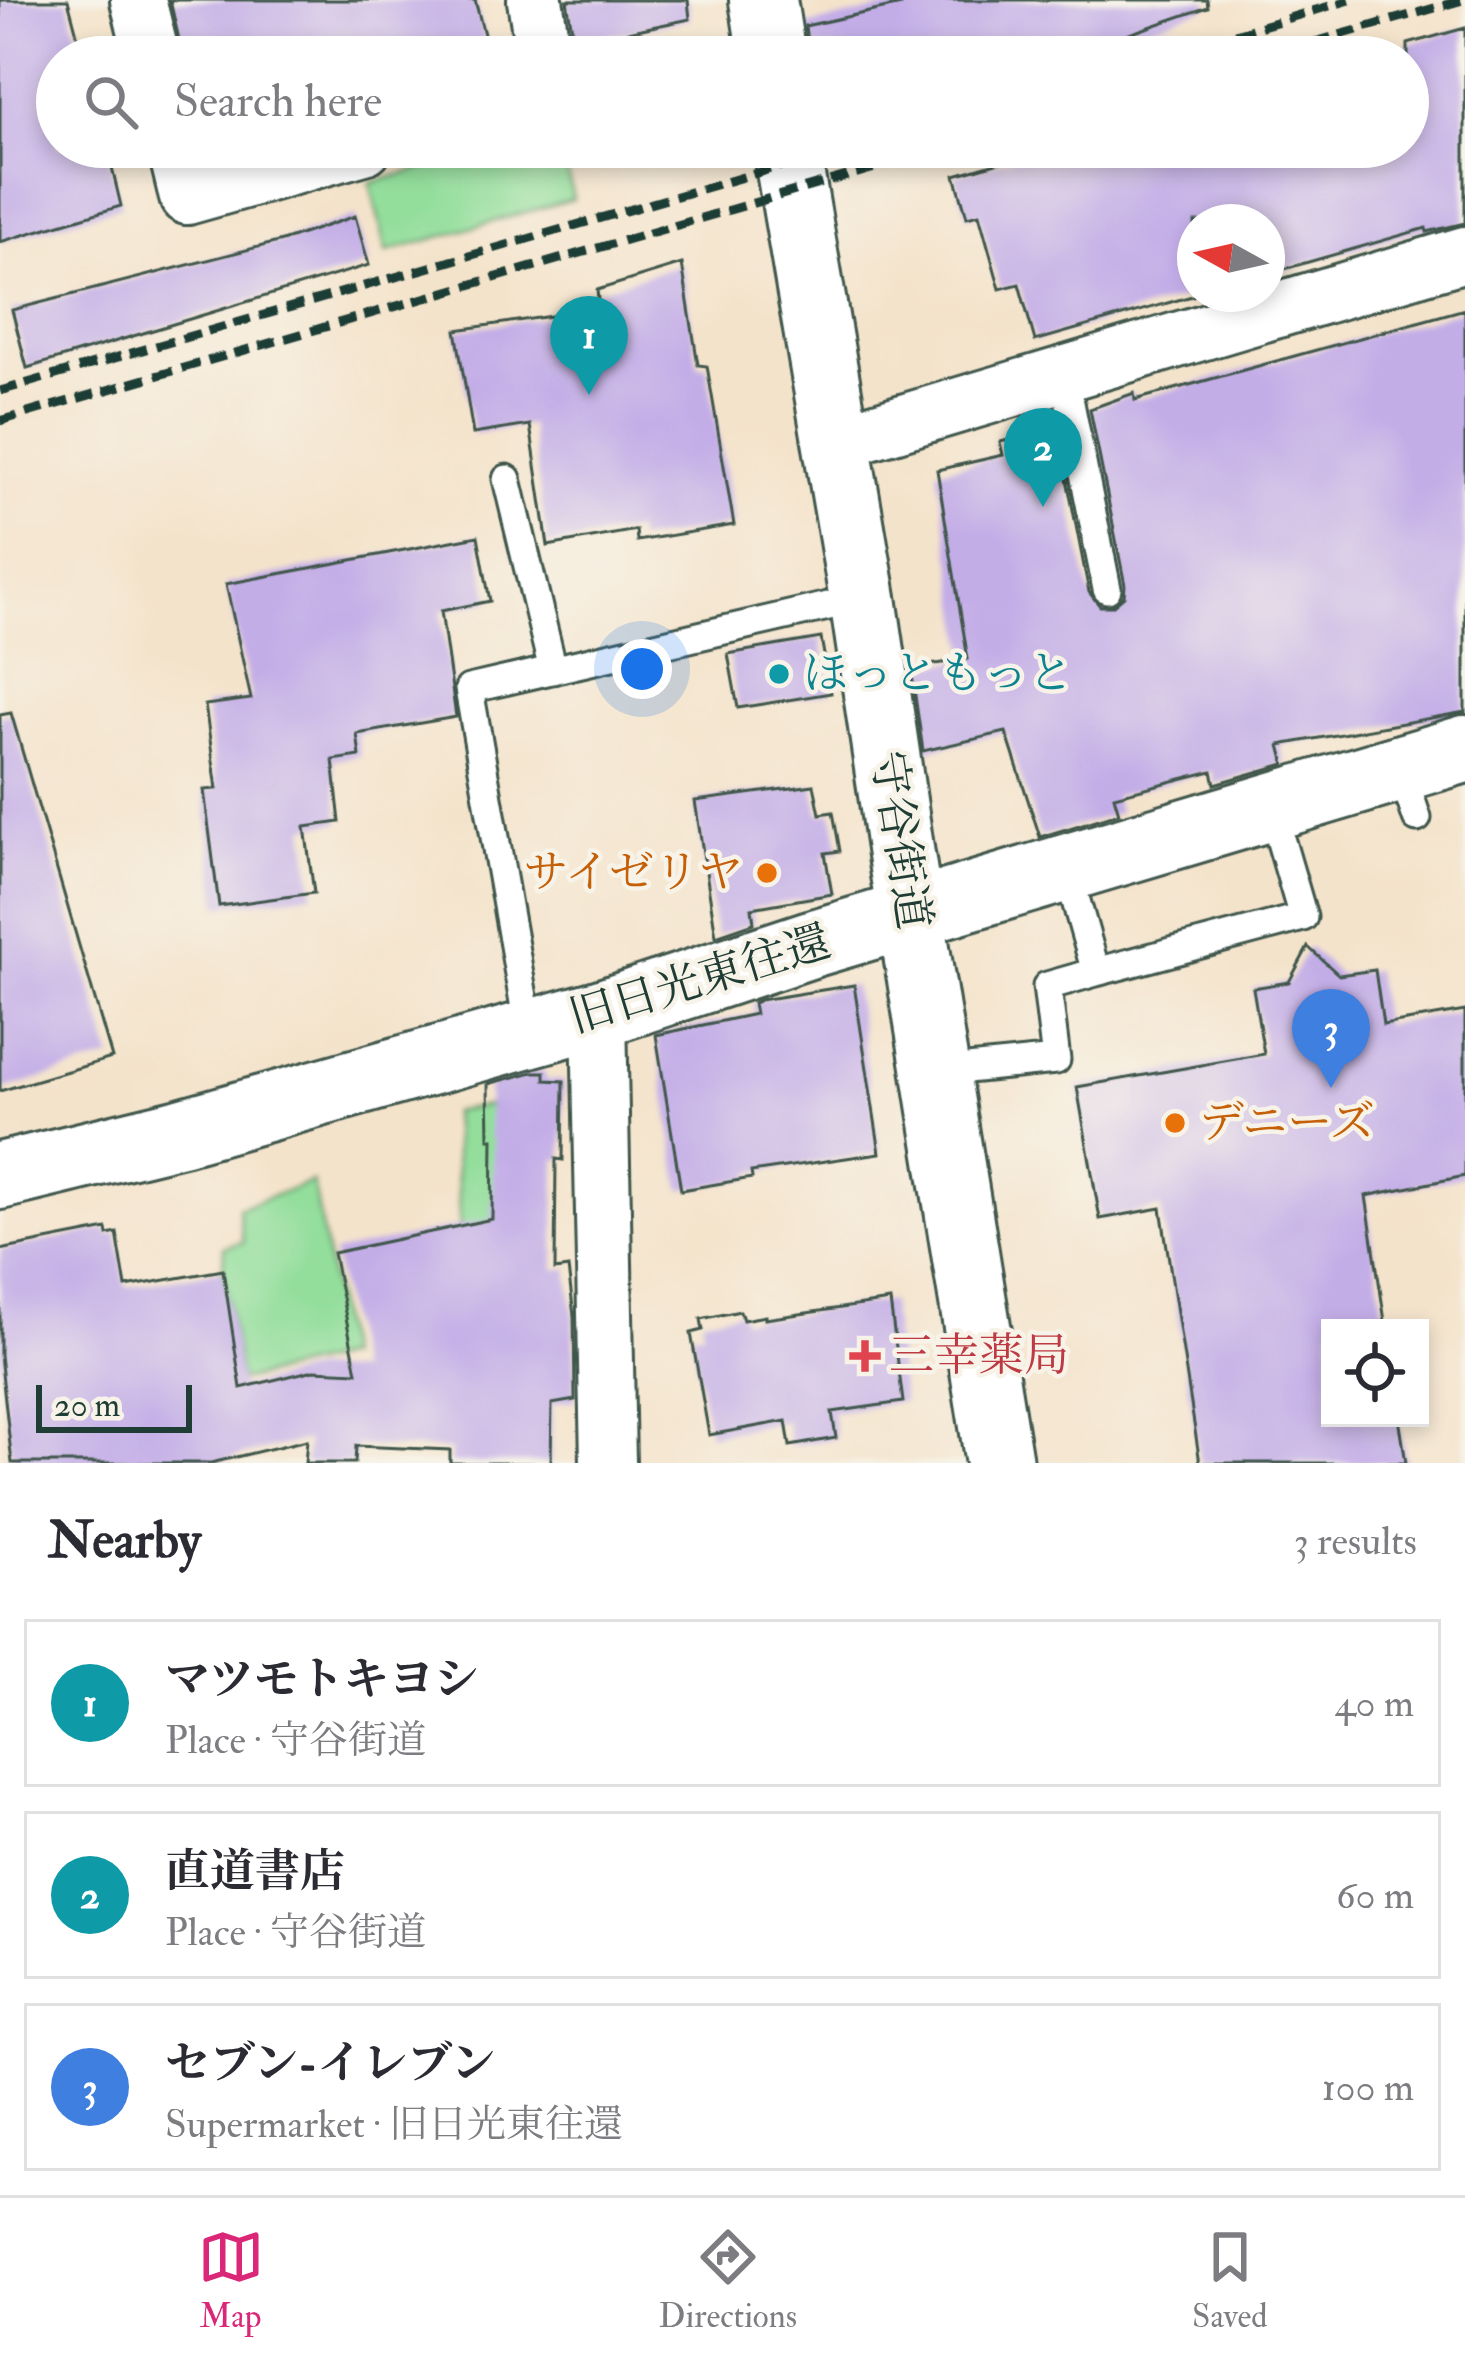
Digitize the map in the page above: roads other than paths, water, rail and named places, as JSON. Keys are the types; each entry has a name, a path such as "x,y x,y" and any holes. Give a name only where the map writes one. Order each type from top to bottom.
{"street":[{"path":"138,0 147,36"},
{"path":"535,0 541,36"},
{"path":"763,0 769,36"},
{"path":"180,168 188,197 290,168"},
{"name":"守谷街道","path":"790,168 863,598 999,1463"},
{"path":"836,442 1465,254"},
{"name":"旧日光東往還","path":"0,1176 181,1132 599,1014 1270,804 1408,792 1465,749"},
{"path":"599,1014 608,1463"}],"lane":[{"path":"1064,373 1107,589"},
{"path":"507,478 553,670"},
{"path":"529,1031 469,689 863,598"},
{"path":"938,1072 1056,1060 1047,986 1303,917 1270,804"},
{"path":"1066,869 1096,972"}],"railway":[{"path":"1228,36 1350,0"},
{"path":"1336,36 1463,0"},
{"path":"0,391 774,168"},
{"path":"0,421 874,168"}],"place":[{"name":"マツモトキヨシ","path":"589,395"},
{"name":"直道書店","path":"1043,507"},
{"name":"ほっともっと","path":"779,674"},
{"name":"サイゼリヤ","path":"767,873"},
{"name":"セブン-イレブン","path":"1331,1088"},
{"name":"デニーズ","path":"1175,1123"},
{"name":"三幸薬局","path":"865,1356"}]}
